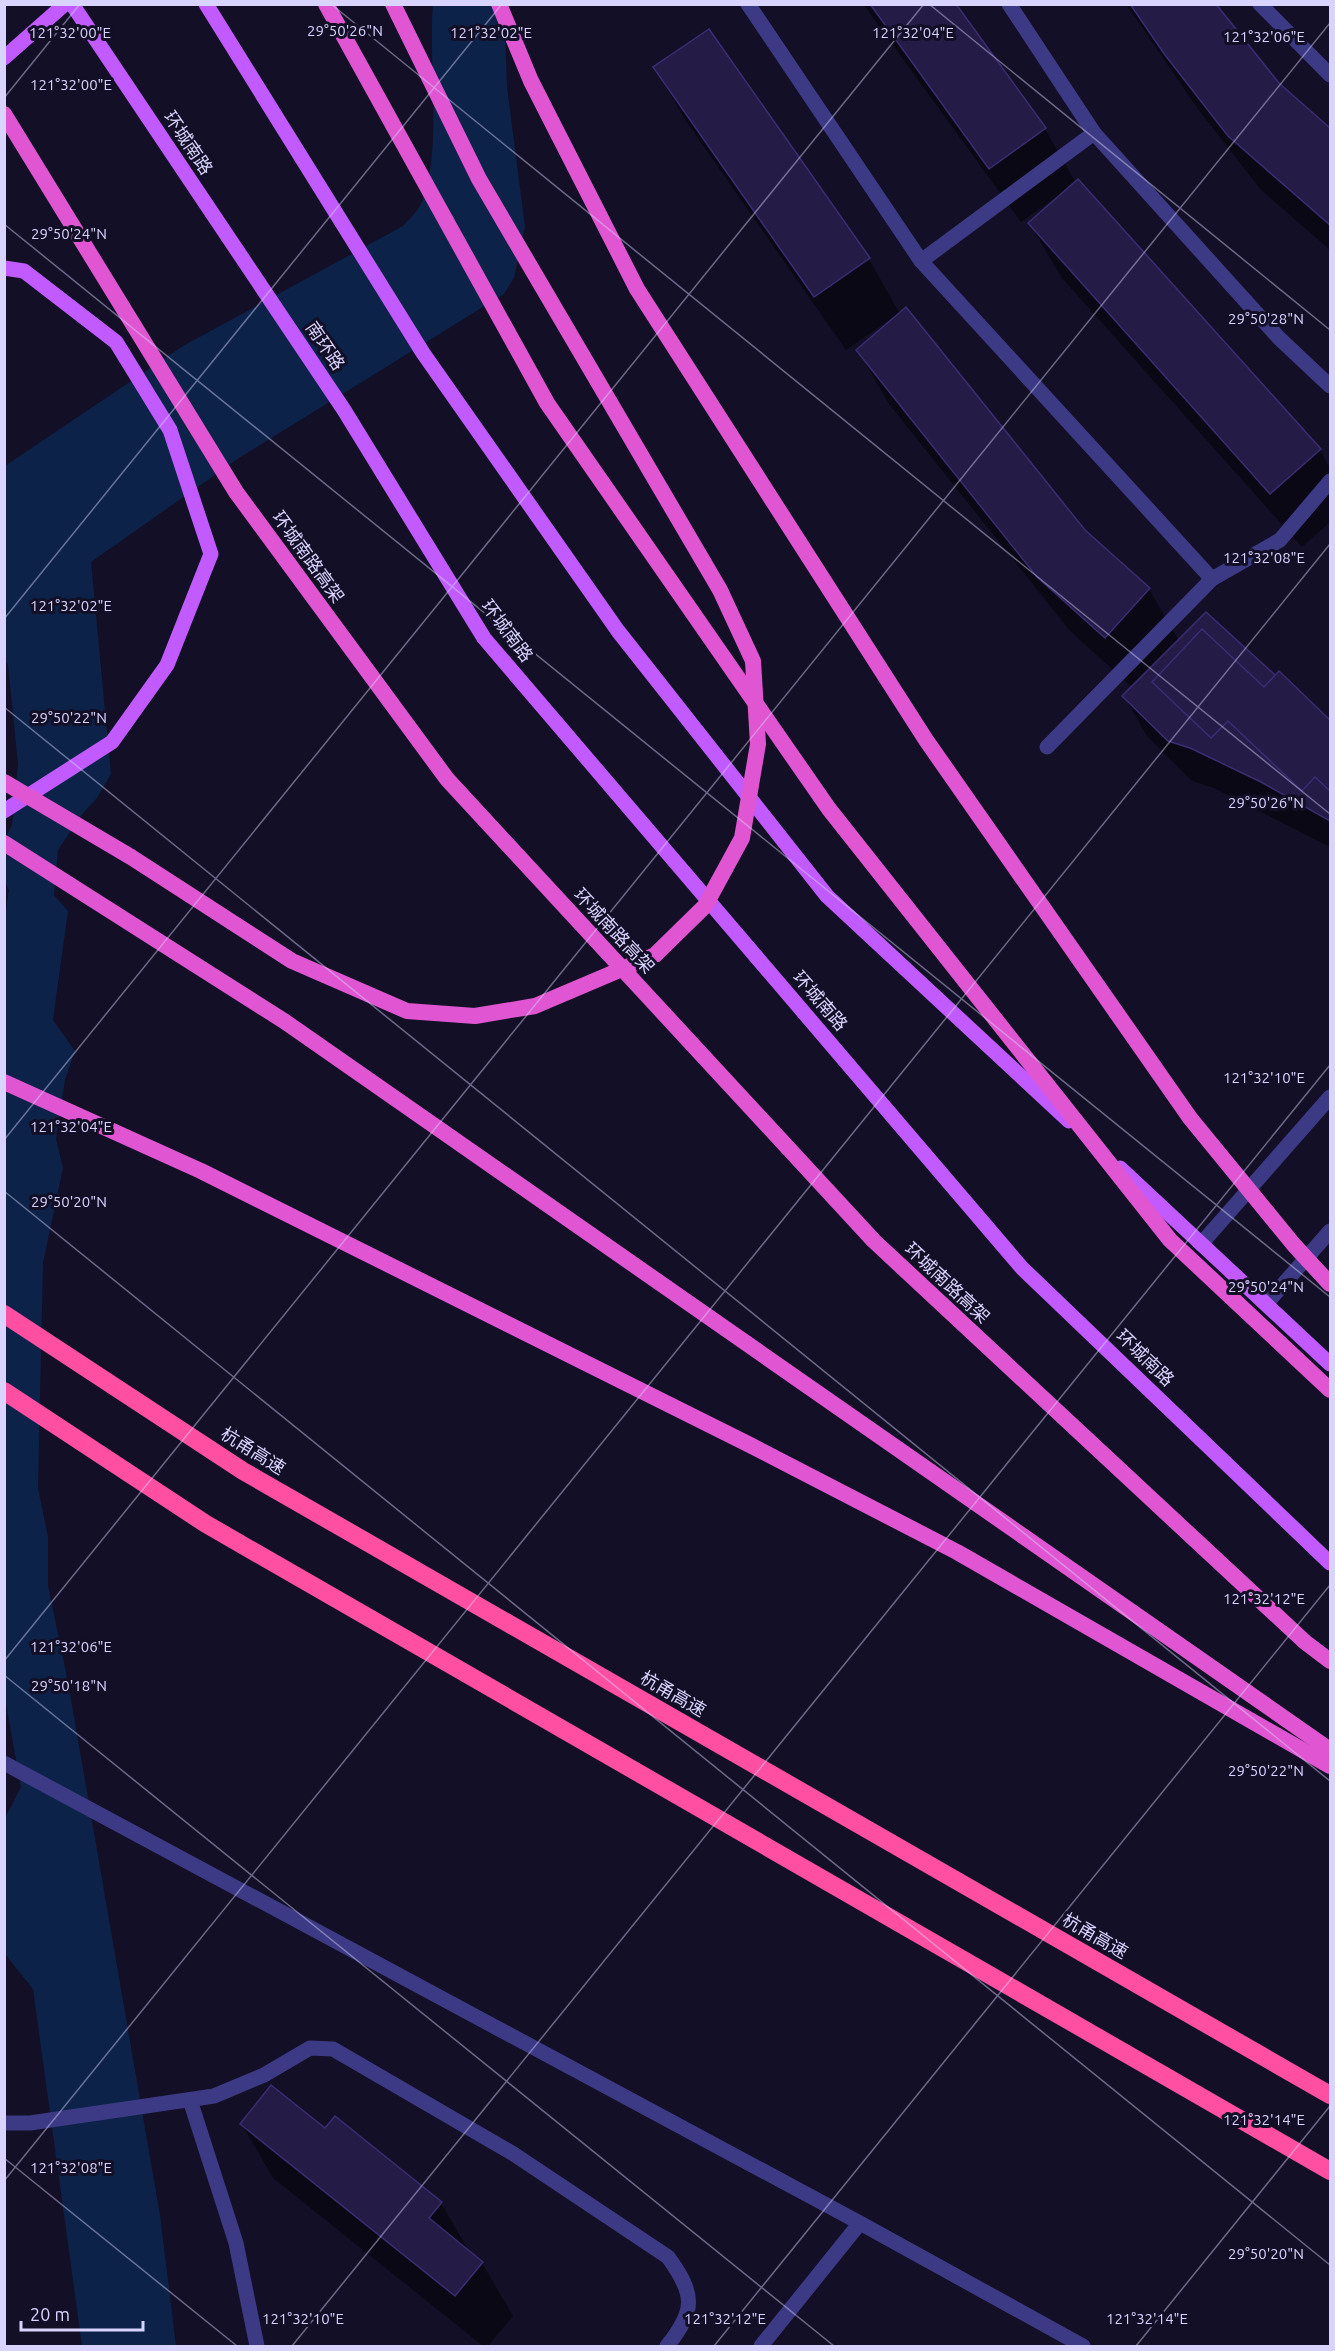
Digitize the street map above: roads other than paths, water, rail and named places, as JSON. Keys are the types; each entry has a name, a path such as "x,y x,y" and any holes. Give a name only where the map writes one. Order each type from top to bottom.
{"highway":[{"path":"326,4 547,403 829,809 1170,1240 1330,1390"},
{"path":"4,782 131,857 292,961 407,1011 475,1016 535,1006 655,955 705,906 742,838 758,744 753,662 720,590 479,179 393,4"},
{"path":"499,4 531,81 637,289 926,740 1190,1118 1294,1245 1330,1284"},
{"name":"环城南路高架","path":"4,114 236,492 447,780 874,1241 1296,1634 1330,1661"},
{"path":"4,843 285,1021 1330,1750"},
{"path":"4,1082 201,1172 750,1445 957,1552 1330,1766"},
{"name":"杭甬高速","path":"4,1314 243,1471 1330,2095"},
{"path":"4,1391 206,1524 1330,2171"}],"main road":[{"path":"4,58 64,4"},
{"name":"环城南路","path":"72,4 273,304"},
{"path":"206,4 363,260 423,353 618,631 827,896 1330,1364"},
{"path":"4,268 24,271 116,342 170,430 211,554 166,665 112,742 4,811"},
{"name":"南环路","path":"273,304 344,410"},
{"name":"环城南路","path":"344,410 484,638 1022,1268 1330,1563"}],"street":[{"path":"748,4 921,261 1212,579"},
{"path":"1009,4 1095,133 1279,338 1330,386"},
{"path":"1260,4 1330,75"},
{"path":"921,261 1095,133"},
{"path":"1047,747 1212,579 1280,540 1330,481"},
{"path":"1201,1244 1330,1097"},
{"path":"1266,1304 1330,1231"},
{"path":"4,1763 860,2223 1083,2346"},
{"path":"4,2123 30,2123 214,2096 264,2076 310,2048 333,2049 512,2153 669,2257 685,2281 690,2307 676,2335 667,2346"},
{"path":"190,2100 236,2243 257,2346"},
{"path":"761,2346 860,2223"}],"water":[{"path":"433,5 504,5 507,87 525,227 514,278 504,294 239,458 91,562 111,774 97,798 84,812 58,850 54,895 68,911 53,1020 75,1051 65,1080 56,1139 63,1168 43,1263 38,1488 48,1537 48,1586 68,1682 160,2215 176,2346 82,2346 33,1989 5,1954 5,1818 21,1787 4,1693 4,923 9,890 5,882 4,841 12,825 18,764 8,665 5,660 5,466 183,346 403,226 421,204 428,183 433,134"}]}
